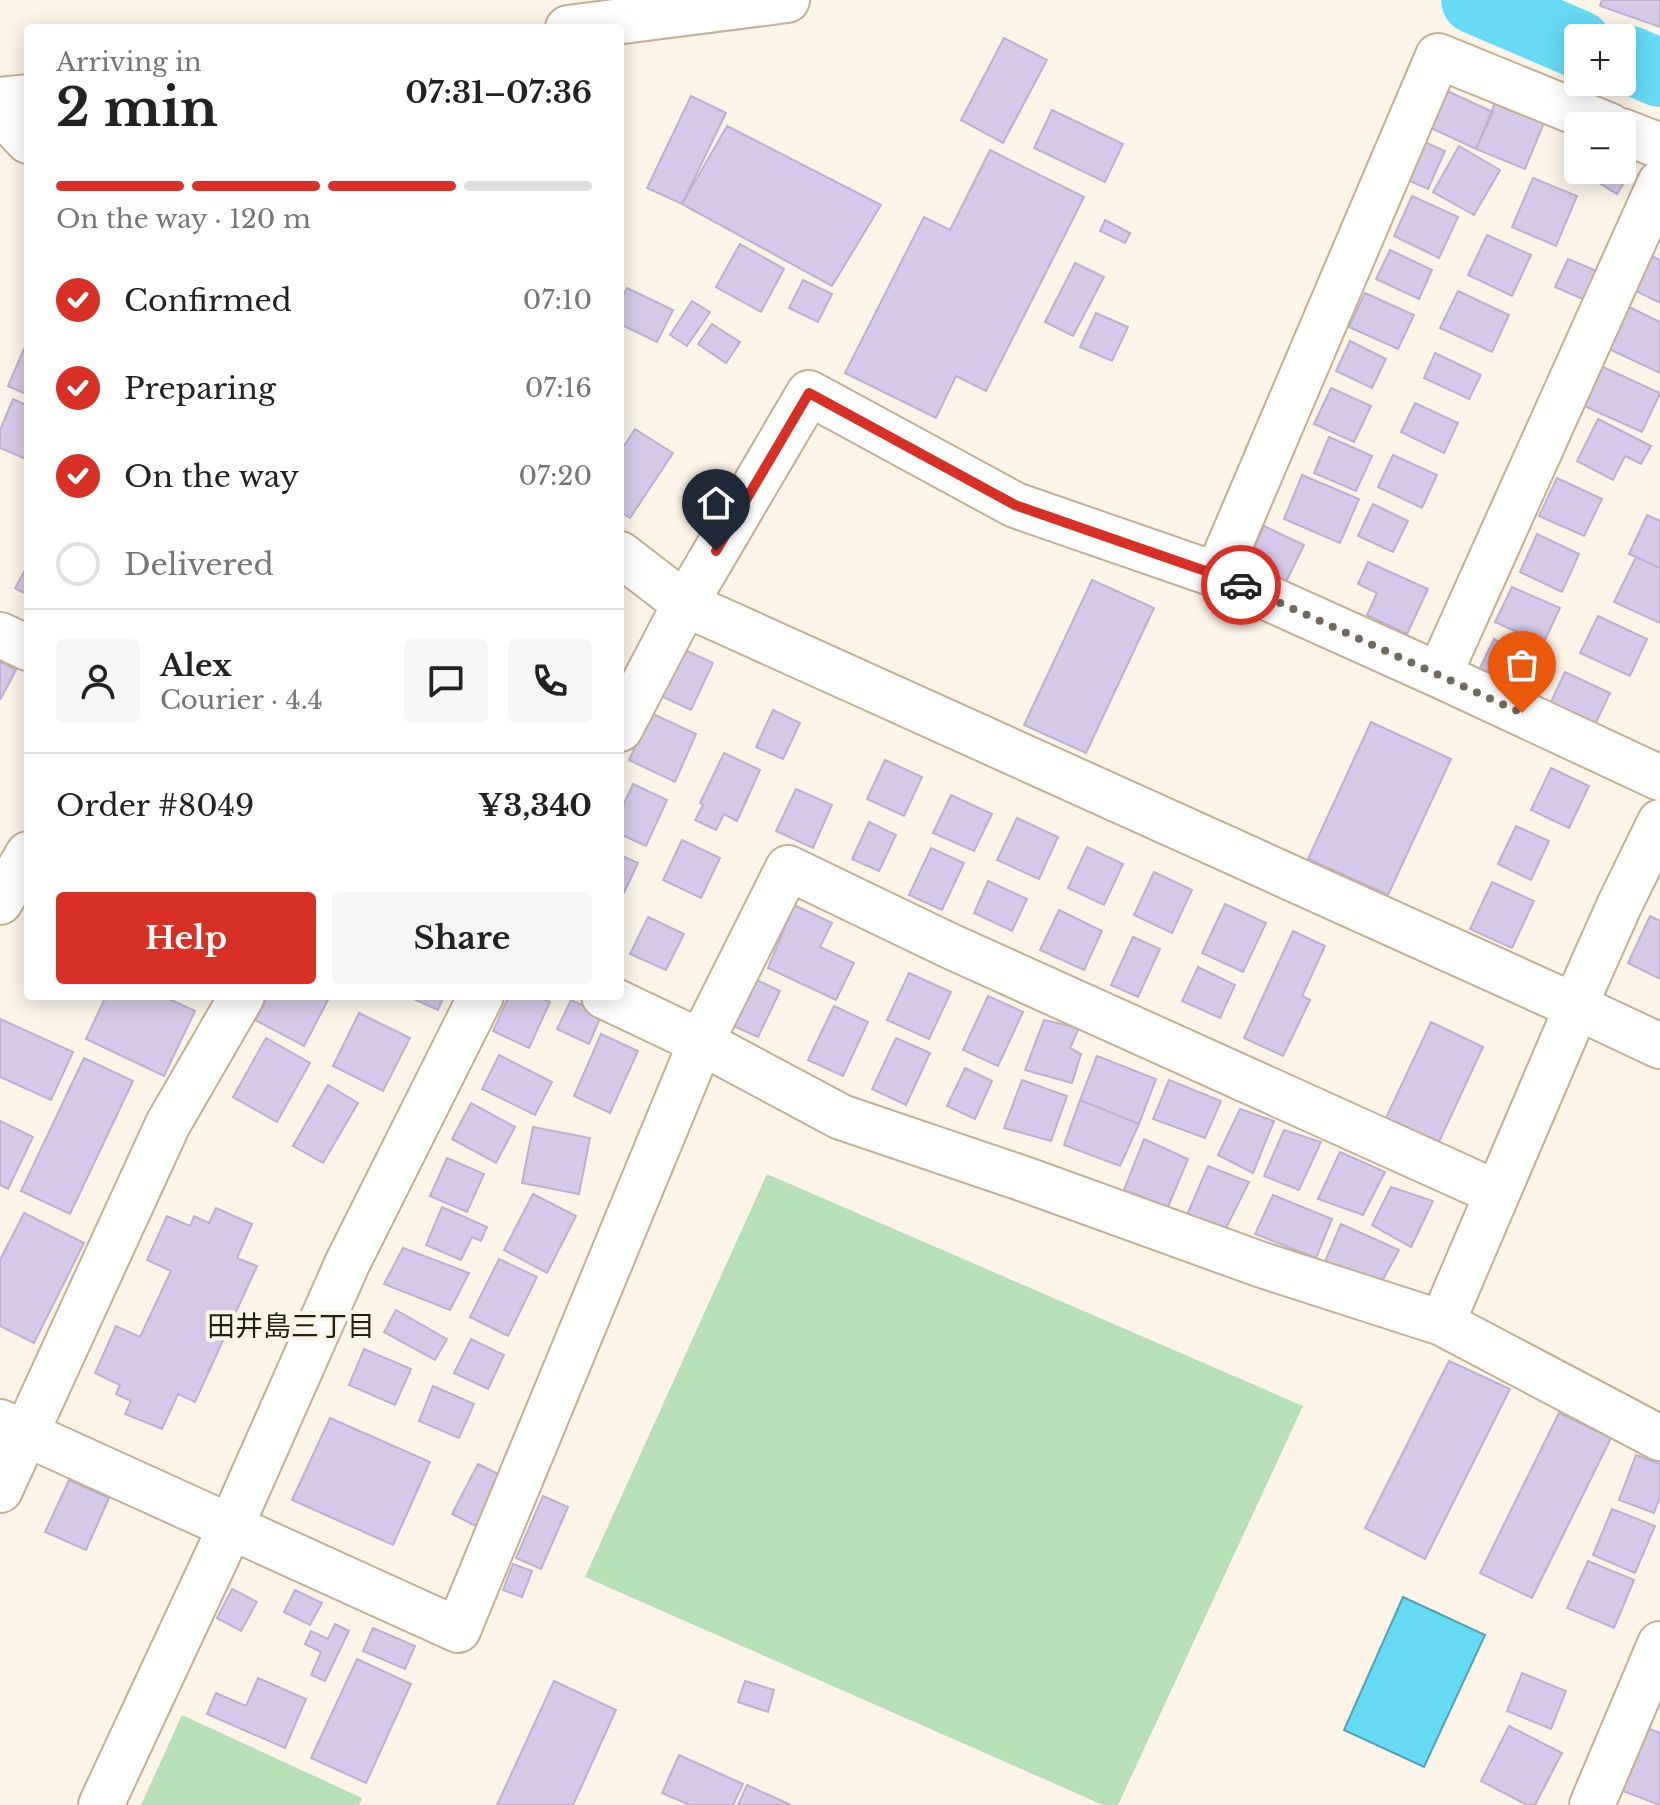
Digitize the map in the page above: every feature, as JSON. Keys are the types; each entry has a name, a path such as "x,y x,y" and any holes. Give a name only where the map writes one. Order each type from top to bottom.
{"main road":[{"path":"599,24 787,0"},
{"path":"1217,575 1438,56 1576,112"},
{"path":"0,100 24,97"},
{"path":"0,111 24,137"},
{"path":"1636,137 1660,146"},
{"path":"1439,675 1660,183"},
{"path":"624,721 685,604 809,393 1015,505 1217,575 1660,778"},
{"path":"624,557 685,604 1660,1046"},
{"path":"0,635 24,646"},
{"path":"1442,1323 1577,1007 1579,996 1660,822"},
{"path":"0,902 24,861"},
{"path":"13,1428 458,1630 701,1042 788,868 950,946 1497,1193"},
{"path":"0,1490 13,1428 168,1124 240,1000"},
{"path":"101,1805 231,1526 347,1264 479,1000"},
{"path":"612,1000 701,1042 841,1117 1262,1265 1442,1323 1660,1438"},
{"path":"1592,1805 1660,1644"}],"green space":[{"path":"767,1174 1303,1406 1118,1805 1103,1805 585,1577"},
{"path":"182,1715 362,1798 359,1805 141,1805"}],"water":[{"path":"1403,1597 1485,1635 1424,1767 1344,1730"}],"building":[{"path":"1602,0 1660,0 1660,27 1600,6"},
{"path":"1004,38 1047,60 1003,143 961,120"},
{"path":"1434,85 1493,112 1476,149 1416,121"},
{"path":"691,96 726,113 682,204 647,188"},
{"path":"1497,98 1546,118 1525,169 1476,149"},
{"path":"1052,110 1123,144 1105,182 1034,148"},
{"path":"727,126 881,205 832,286 682,204"},
{"path":"1422,141 1445,151 1428,189 1405,179"},
{"path":"1459,146 1500,170 1474,215 1433,192"},
{"path":"990,150 1084,197 986,391 956,376 936,418 845,373 924,217 950,230"},
{"path":"1533,178 1577,196 1556,246 1512,227"},
{"path":"1601,184 1623,184 1617,194"},
{"path":"1412,196 1458,217 1439,258 1394,236"},
{"path":"1105,220 1130,233 1125,243 1100,231"},
{"path":"1487,235 1531,255 1512,296 1468,275"},
{"path":"740,244 784,269 761,312 716,287"},
{"path":"1390,250 1432,270 1419,299 1376,279"},
{"path":"1652,256 1660,260 1660,303 1636,291"},
{"path":"1568,259 1599,272 1587,301 1555,287"},
{"path":"1075,263 1104,277 1073,336 1045,322"},
{"path":"803,280 832,294 818,322 789,308"},
{"path":"627,288 673,310 657,342 624,326 624,294"},
{"path":"1458,291 1509,315 1492,352 1440,328"},
{"path":"1365,293 1414,315 1398,349 1349,327"},
{"path":"692,301 710,312 687,346 670,335"},
{"path":"1629,307 1660,322 1660,373 1609,349"},
{"path":"1096,313 1128,327 1112,361 1080,347"},
{"path":"712,324 740,342 726,363 698,344"},
{"path":"1350,341 1386,359 1372,388 1336,371"},
{"path":"24,349 24,393 8,386"},
{"path":"1435,353 1481,375 1469,399 1424,378"},
{"path":"1603,367 1660,393 1642,432 1584,406"},
{"path":"1331,388 1371,406 1354,442 1314,424"},
{"path":"13,399 24,404 24,458 0,448 0,430"},
{"path":"1415,403 1458,423 1444,453 1401,432"},
{"path":"1598,419 1651,446 1641,464 1625,456 1613,480 1577,461"},
{"path":"635,429 673,453 630,518 624,514 624,446"},
{"path":"1329,437 1372,456 1356,491 1314,473"},
{"path":"1393,455 1437,475 1422,508 1378,487"},
{"path":"1302,475 1359,499 1340,543 1284,519"},
{"path":"1557,478 1602,499 1584,536 1539,516"},
{"path":"1373,504 1408,521 1393,552 1358,536"},
{"path":"1647,515 1660,521 1660,568 1629,554"},
{"path":"1264,526 1304,545 1286,582 1247,564"},
{"path":"1537,534 1579,554 1562,592 1520,572"},
{"path":"1636,557 1660,568 1660,623 1614,602"},
{"path":"1368,562 1428,589 1407,634 1367,615 1377,593 1358,584"},
{"path":"24,572 24,593 15,588"},
{"path":"1092,580 1154,608 1086,753 1024,725"},
{"path":"1512,587 1560,608 1543,644 1495,622"},
{"path":"1598,616 1647,639 1630,676 1580,653"},
{"path":"1494,639 1536,659 1521,690 1479,670"},
{"path":"683,649 713,663 691,710 661,696"},
{"path":"0,662 16,670 0,700"},
{"path":"1565,672 1610,693 1594,727 1549,706"},
{"path":"773,710 800,723 783,759 756,747"},
{"path":"651,713 696,734 675,782 629,760"},
{"path":"1371,722 1451,759 1388,895 1308,859"},
{"path":"724,753 760,770 737,821 724,814 716,830 695,820"},
{"path":"885,760 922,777 904,816 867,799"},
{"path":"1551,768 1589,786 1569,828 1531,810"},
{"path":"633,784 667,800 646,846 624,836 624,803"},
{"path":"796,789 832,805 813,848 776,831"},
{"path":"951,795 992,814 974,851 933,833"},
{"path":"1017,818 1058,837 1039,879 997,860"},
{"path":"869,822 896,835 879,871 852,859"},
{"path":"1516,826 1549,841 1531,880 1498,864"},
{"path":"682,840 720,858 701,898 663,880"},
{"path":"1087,847 1123,864 1104,905 1068,888"},
{"path":"931,848 964,863 942,910 909,895"},
{"path":"624,857 638,863 624,893"},
{"path":"1154,872 1192,890 1172,933 1134,915"},
{"path":"988,881 1027,899 1012,931 974,913"},
{"path":"1492,882 1534,901 1512,948 1470,929"},
{"path":"1225,904 1266,923 1243,972 1202,953"},
{"path":"794,905 832,923 820,947 854,963 836,1000 768,968"},
{"path":"1059,910 1102,931 1084,970 1040,950"},
{"path":"1650,916 1660,921 1660,979 1628,963"},
{"path":"648,917 684,934 666,970 630,954"},
{"path":"1293,931 1325,946 1302,996 1310,1000 1283,1056 1244,1038"},
{"path":"1133,937 1160,949 1138,997 1111,985"},
{"path":"1198,967 1235,985 1220,1018 1182,1001"},
{"path":"742,973 780,991 758,1037 720,1020"},
{"path":"909,973 951,992 929,1039 887,1020"},
{"path":"988,996 1023,1012 998,1066 963,1050"},
{"path":"104,1000 172,1000 195,1011 164,1076 86,1039"},
{"path":"266,1000 328,1000 304,1046 255,1020"},
{"path":"416,1000 442,1000 438,1010"},
{"path":"507,1000 550,1002 529,1048 493,1031"},
{"path":"571,1000 602,1014 589,1044 557,1029"},
{"path":"834,1006 868,1022 843,1076 808,1060"},
{"path":"359,1013 410,1038 383,1091 333,1066"},
{"path":"0,1019 73,1052 51,1100 0,1077"},
{"path":"1044,1020 1079,1028 1070,1048 1081,1054 1072,1083 1025,1070"},
{"path":"1431,1022 1483,1047 1438,1144 1385,1120"},
{"path":"601,1034 638,1051 610,1113 574,1096"},
{"path":"266,1038 310,1063 277,1122 233,1097"},
{"path":"896,1038 930,1053 906,1105 872,1089"},
{"path":"499,1055 552,1082 535,1115 482,1089"},
{"path":"1097,1056 1156,1079 1139,1124 1080,1100"},
{"path":"84,1058 133,1081 70,1214 21,1191"},
{"path":"965,1068 992,1081 975,1119 947,1106"},
{"path":"1022,1080 1067,1096 1051,1141 1004,1128"},
{"path":"1169,1080 1221,1101 1205,1138 1153,1119"},
{"path":"328,1085 358,1103 323,1163 293,1146"},
{"path":"1080,1100 1139,1124 1120,1166 1064,1145"},
{"path":"471,1103 515,1127 496,1163 452,1139"},
{"path":"1240,1109 1274,1121 1253,1173 1218,1155"},
{"path":"0,1121 33,1137 8,1189 0,1185"},
{"path":"533,1127 590,1138 579,1194 522,1183"},
{"path":"1284,1130 1321,1142 1299,1190 1264,1176"},
{"path":"1144,1139 1188,1159 1168,1207 1124,1190"},
{"path":"1340,1152 1385,1172 1363,1215 1318,1199"},
{"path":"447,1158 484,1174 467,1212 430,1196"},
{"path":"1208,1166 1249,1182 1225,1230 1187,1215"},
{"path":"1391,1187 1433,1201 1411,1247 1372,1225"},
{"path":"533,1194 576,1216 547,1273 504,1250"},
{"path":"1273,1195 1332,1219 1316,1258 1255,1234"},
{"path":"442,1207 487,1227 481,1241 472,1237 461,1260 426,1245"},
{"path":"216,1208 252,1224 237,1258 257,1266 195,1402 178,1394 162,1429 125,1414 131,1401 116,1394 120,1385 95,1373 116,1326 140,1337 171,1271 147,1260 167,1216 190,1226 194,1216 209,1223"},
{"path":"24,1213 84,1243 34,1343 0,1326 0,1260"},
{"path":"1341,1224 1399,1250 1380,1285 1324,1264"},
{"path":"403,1248 469,1273 450,1310 384,1284"},
{"path":"499,1259 537,1277 508,1336 470,1317"},
{"path":"396,1310 447,1339 435,1360 384,1332"},
{"path":"471,1339 504,1355 488,1389 454,1373"},
{"path":"364,1349 411,1369 395,1405 349,1385"},
{"path":"1449,1361 1510,1389 1425,1559 1365,1528"},
{"path":"433,1386 474,1404 459,1438 419,1421"},
{"path":"1559,1413 1611,1438 1532,1598 1480,1573"},
{"path":"330,1418 430,1462 393,1545 292,1500"},
{"path":"1636,1455 1660,1464 1660,1497 1654,1513 1619,1500"},
{"path":"478,1464 502,1476 476,1526 452,1514"},
{"path":"69,1480 109,1498 86,1550 45,1532"},
{"path":"543,1496 568,1507 541,1569 516,1558"},
{"path":"1612,1509 1655,1526 1635,1573 1593,1555"},
{"path":"1588,1561 1634,1580 1614,1628 1567,1608"},
{"path":"513,1564 532,1571 522,1597 503,1590"},
{"path":"232,1589 257,1602 241,1631 217,1618"},
{"path":"295,1590 322,1603 310,1625 284,1612"},
{"path":"335,1624 349,1631 325,1681 311,1675 321,1652 305,1644 311,1631 328,1639"},
{"path":"373,1628 415,1646 405,1669 363,1651"},
{"path":"357,1659 411,1684 366,1783 311,1758"},
{"path":"1522,1673 1566,1691 1551,1729 1507,1711"},
{"path":"258,1678 306,1699 285,1748 207,1714 216,1693 246,1706"},
{"path":"554,1681 616,1710 573,1805 497,1805"},
{"path":"745,1681 774,1690 768,1712 738,1702"},
{"path":"1509,1726 1562,1753 1535,1805 1527,1805 1481,1781"},
{"path":"1645,1727 1660,1733 1660,1805 1620,1790"},
{"path":"679,1755 743,1784 733,1805 690,1805 662,1793"},
{"path":"747,1785 791,1805 738,1805"}],"waterway":[{"path":"1475,0 1564,38"},
{"path":"1636,63 1660,73"}],"way so far":[{"path":"1241,585 1522,713"}],"district":[{"name":"田井島三丁目","path":"291,1326"}],"route":[{"path":"716,551 809,393 1015,505 1241,585"}]}
